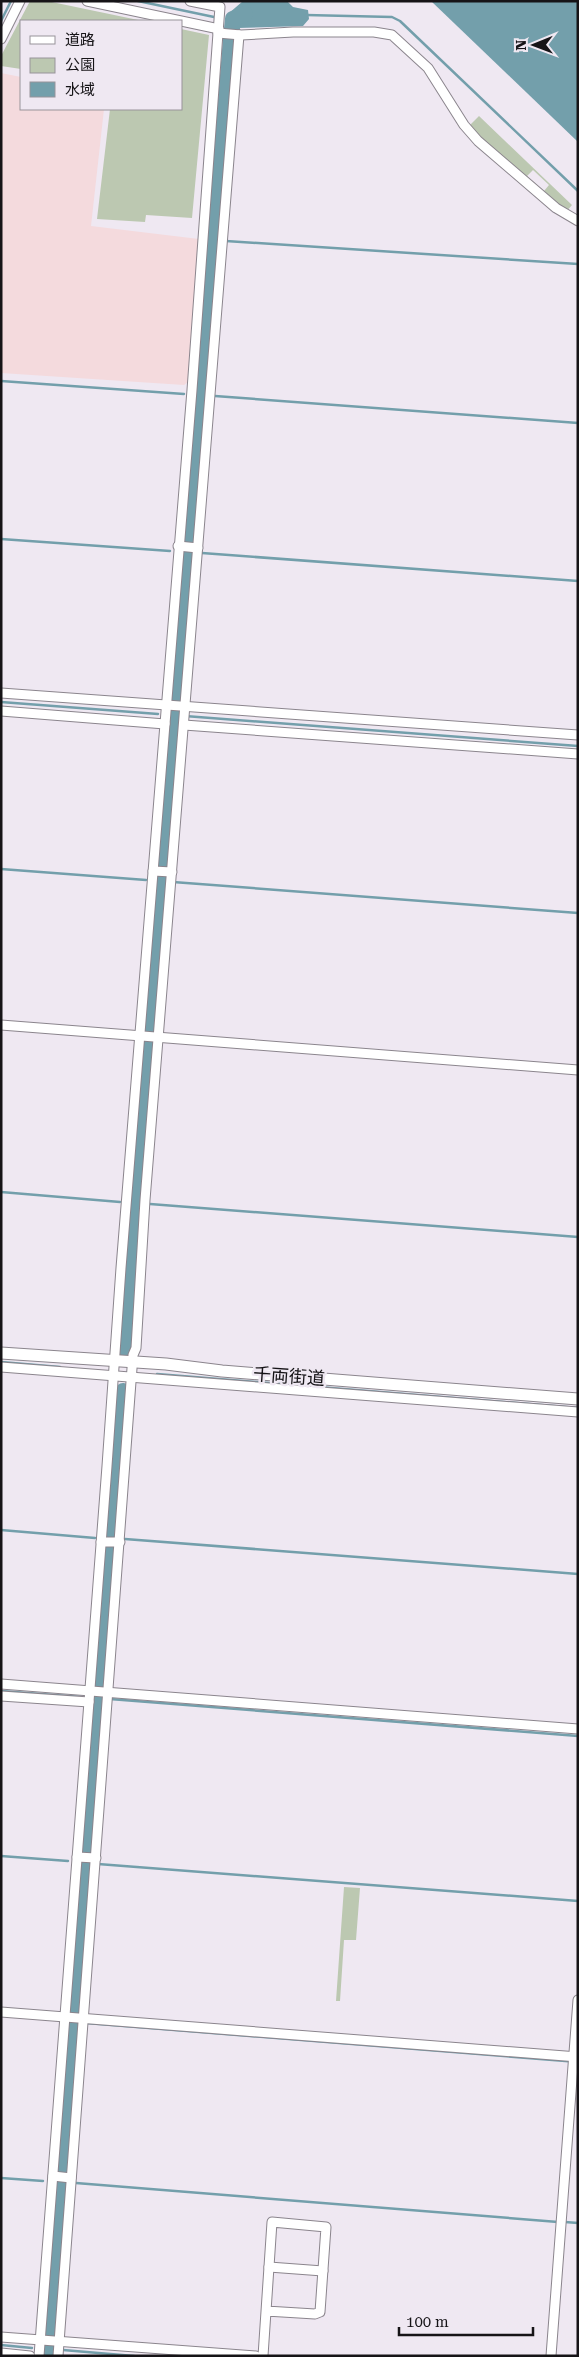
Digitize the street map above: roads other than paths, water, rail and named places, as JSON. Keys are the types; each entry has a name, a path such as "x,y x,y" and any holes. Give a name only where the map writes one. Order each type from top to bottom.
{"street":[{"path":"1,39 20,1"},
{"path":"87,1 169,20"},
{"path":"190,1 220,8"},
{"path":"39,2356 51,2341 63,2177 95,1861 107,1696 112,1542 112,1376 129,1198 150,1036 184,714 194,390 220,32 220,8 227,1"},
{"path":"182,23 237,35 344,31 392,35 428,68 464,125 478,141 556,208 578,221"},
{"path":"58,2356 51,2341 63,2177 78,2019 80,1857 89,1702 112,1542 136,1348 150,1036 166,875 165,724 189,547 237,35"},
{"path":"194,390 208,391"},
{"path":"1,693 168,705 184,714 578,754"},
{"path":"1,711 165,724"},
{"path":"184,714 578,734"},
{"path":"1,1025 578,1070"},
{"path":"129,1198 144,1200"},
{"name":"千両街道","path":"1,1353 133,1362 578,1399"},
{"path":"1,1367 578,1412"},
{"path":"1,1684 92,1691 107,1696 578,1729"},
{"path":"1,1696 89,1702"},
{"path":"80,1857 95,1861"},
{"path":"551,2356 578,2000"},
{"path":"1,2012 574,2059"},
{"path":"263,2356 266,2311 269,2267 272,2222 326,2227 320,2312 315,2314 266,2311"},
{"path":"269,2267 323,2271"},
{"path":"1,2337 256,2356"},
{"path":"1,2354 30,2356"}],"water":[{"path":"243,1 287,1 293,7 308,10 309,19 303,26 238,28 237,30 235,27 229,27 226,29 228,14"},
{"path":"431,1 578,1 578,142"}],"waterway":[{"path":"1,21 11,1"},
{"path":"138,1 214,17"},
{"path":"126,1350 231,38 233,19 245,14"},
{"path":"306,15 392,17 400,21 578,191"},
{"path":"226,241 578,264"},
{"path":"1,381 184,394"},
{"path":"198,395 206,396"},
{"path":"215,396 578,423"},
{"path":"1,539 170,551"},
{"path":"186,553 194,553"},
{"path":"202,553 578,581"},
{"path":"1,702 158,714"},
{"path":"172,715 578,746"},
{"path":"1,869 146,880"},
{"path":"159,881 168,882"},
{"path":"173,882 578,913"},
{"path":"1,1192 120,1202"},
{"path":"134,1202 142,1203"},
{"path":"150,1204 578,1237"},
{"path":"1,1362 60,1367"},
{"path":"157,1374 578,1408"},
{"path":"51,2356 123,1391"},
{"path":"1,1530 95,1538"},
{"path":"125,1539 578,1574"},
{"path":"1,1691 81,1697"},
{"path":"97,1698 578,1736"},
{"path":"1,1856 68,1861"},
{"path":"84,1862 93,1863"},
{"path":"98,1864 578,1901"},
{"path":"86,2023 578,2062"},
{"path":"1,2178 43,2181"},
{"path":"60,2182 68,2183"},
{"path":"76,2183 558,2222"},
{"path":"565,2222 578,2223"},
{"path":"1,2345 32,2348"},
{"path":"47,2349 55,2350"},
{"path":"63,2350 134,2356"}]}
